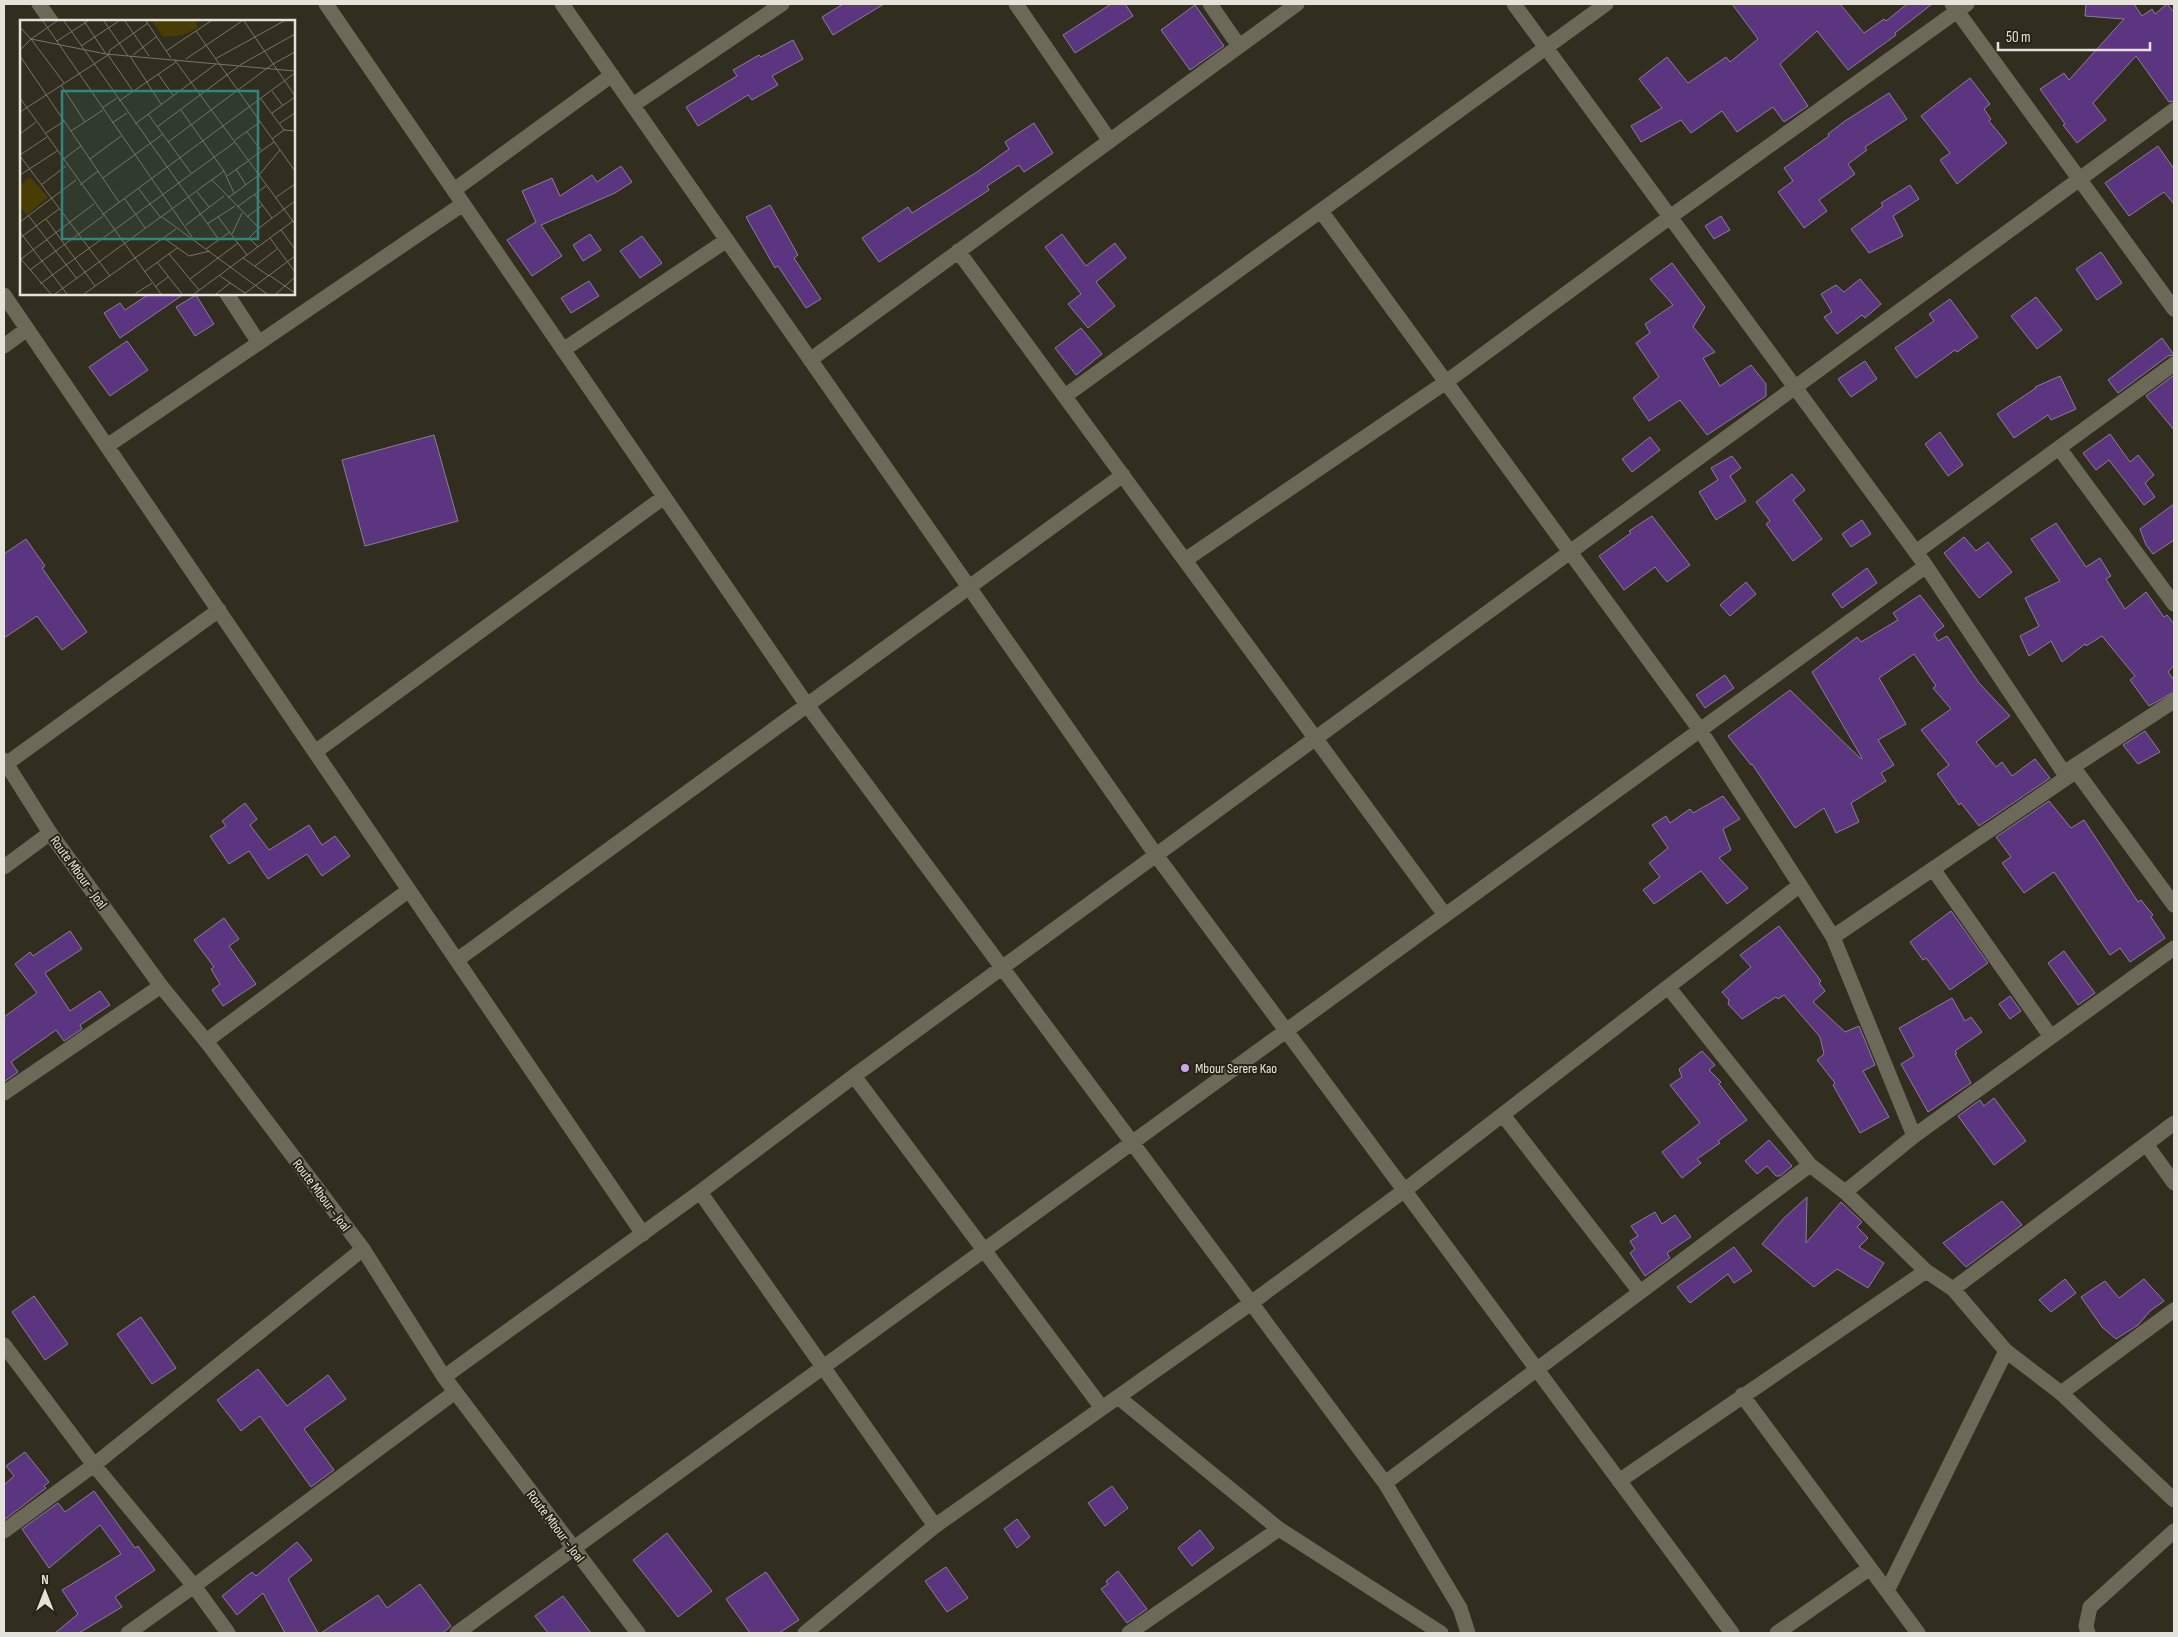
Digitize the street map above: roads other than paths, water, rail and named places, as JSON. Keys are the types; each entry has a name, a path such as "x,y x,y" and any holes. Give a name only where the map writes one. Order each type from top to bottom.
{"street":[{"path":"39,4 49,20"},
{"path":"326,4 806,705 1384,1483 1460,1608 1468,1633"},
{"path":"562,4 1156,855 1732,1633"},
{"path":"633,105 782,4"},
{"path":"1016,4 1110,141"},
{"path":"1210,4 1239,46"},
{"path":"810,360 1297,4"},
{"path":"1514,4 1916,552 2070,772 2174,905"},
{"path":"1064,396 1606,4"},
{"path":"1185,560 1446,382 1959,6 2174,309"},
{"path":"454,190 612,75"},
{"path":"444,1377 643,1234 854,1076 1003,969 2174,110"},
{"path":"107,446 463,204"},
{"path":"1321,211 1700,730 1800,885 1833,937 1914,1136"},
{"path":"563,350 727,240"},
{"path":"958,251 1446,915"},
{"path":"4,295 643,1234"},
{"path":"228,295 258,343"},
{"path":"4,346 27,329"},
{"path":"1916,552 2174,364"},
{"path":"2059,448 2174,604"},
{"path":"457,960 1122,475"},
{"path":"315,752 664,497"},
{"path":"457,1633 1926,566"},
{"path":"5,762 219,610"},
{"path":"1833,937 2174,701"},
{"name":"Route Mbour - Joal","path":"5,762 50,833 161,986 206,1041 363,1249 444,1377 638,1633"},
{"path":"4,868 50,833"},
{"path":"1933,868 2051,1037"},
{"path":"805,1633 935,1526 1251,1303 1405,1190 1800,885"},
{"path":"206,1041 409,890"},
{"path":"1844,1192 1914,1136 2174,948"},
{"path":"4,1093 161,986"},
{"path":"1669,988 1810,1165 1844,1192 1926,1270 1953,1289 2006,1351 2061,1393 2174,1500"},
{"path":"854,1076 1102,1408"},
{"path":"1503,1115 1640,1292"},
{"path":"1953,1289 2174,1123"},
{"path":"2146,1144 2174,1183"},
{"path":"1384,1483 1810,1165"},
{"path":"700,1192 935,1526"},
{"path":"4,1531 94,1465 363,1249"},
{"path":"1620,1481 1742,1395 1926,1270"},
{"path":"2061,1393 2174,1310"},
{"path":"4,1345 94,1465 194,1586 228,1633"},
{"path":"1887,1591 2006,1351"},
{"path":"128,1633 455,1392"},
{"path":"1742,1395 1918,1633"},
{"path":"1118,1397 1279,1530 1442,1633"},
{"path":"1137,1631 1279,1530"},
{"path":"2088,1633 2086,1626 2090,1607 2174,1530"},
{"path":"1777,1633 1870,1568"}],"place":[{"name":"Mbour Serere Kao","path":"1185,1068"}]}
